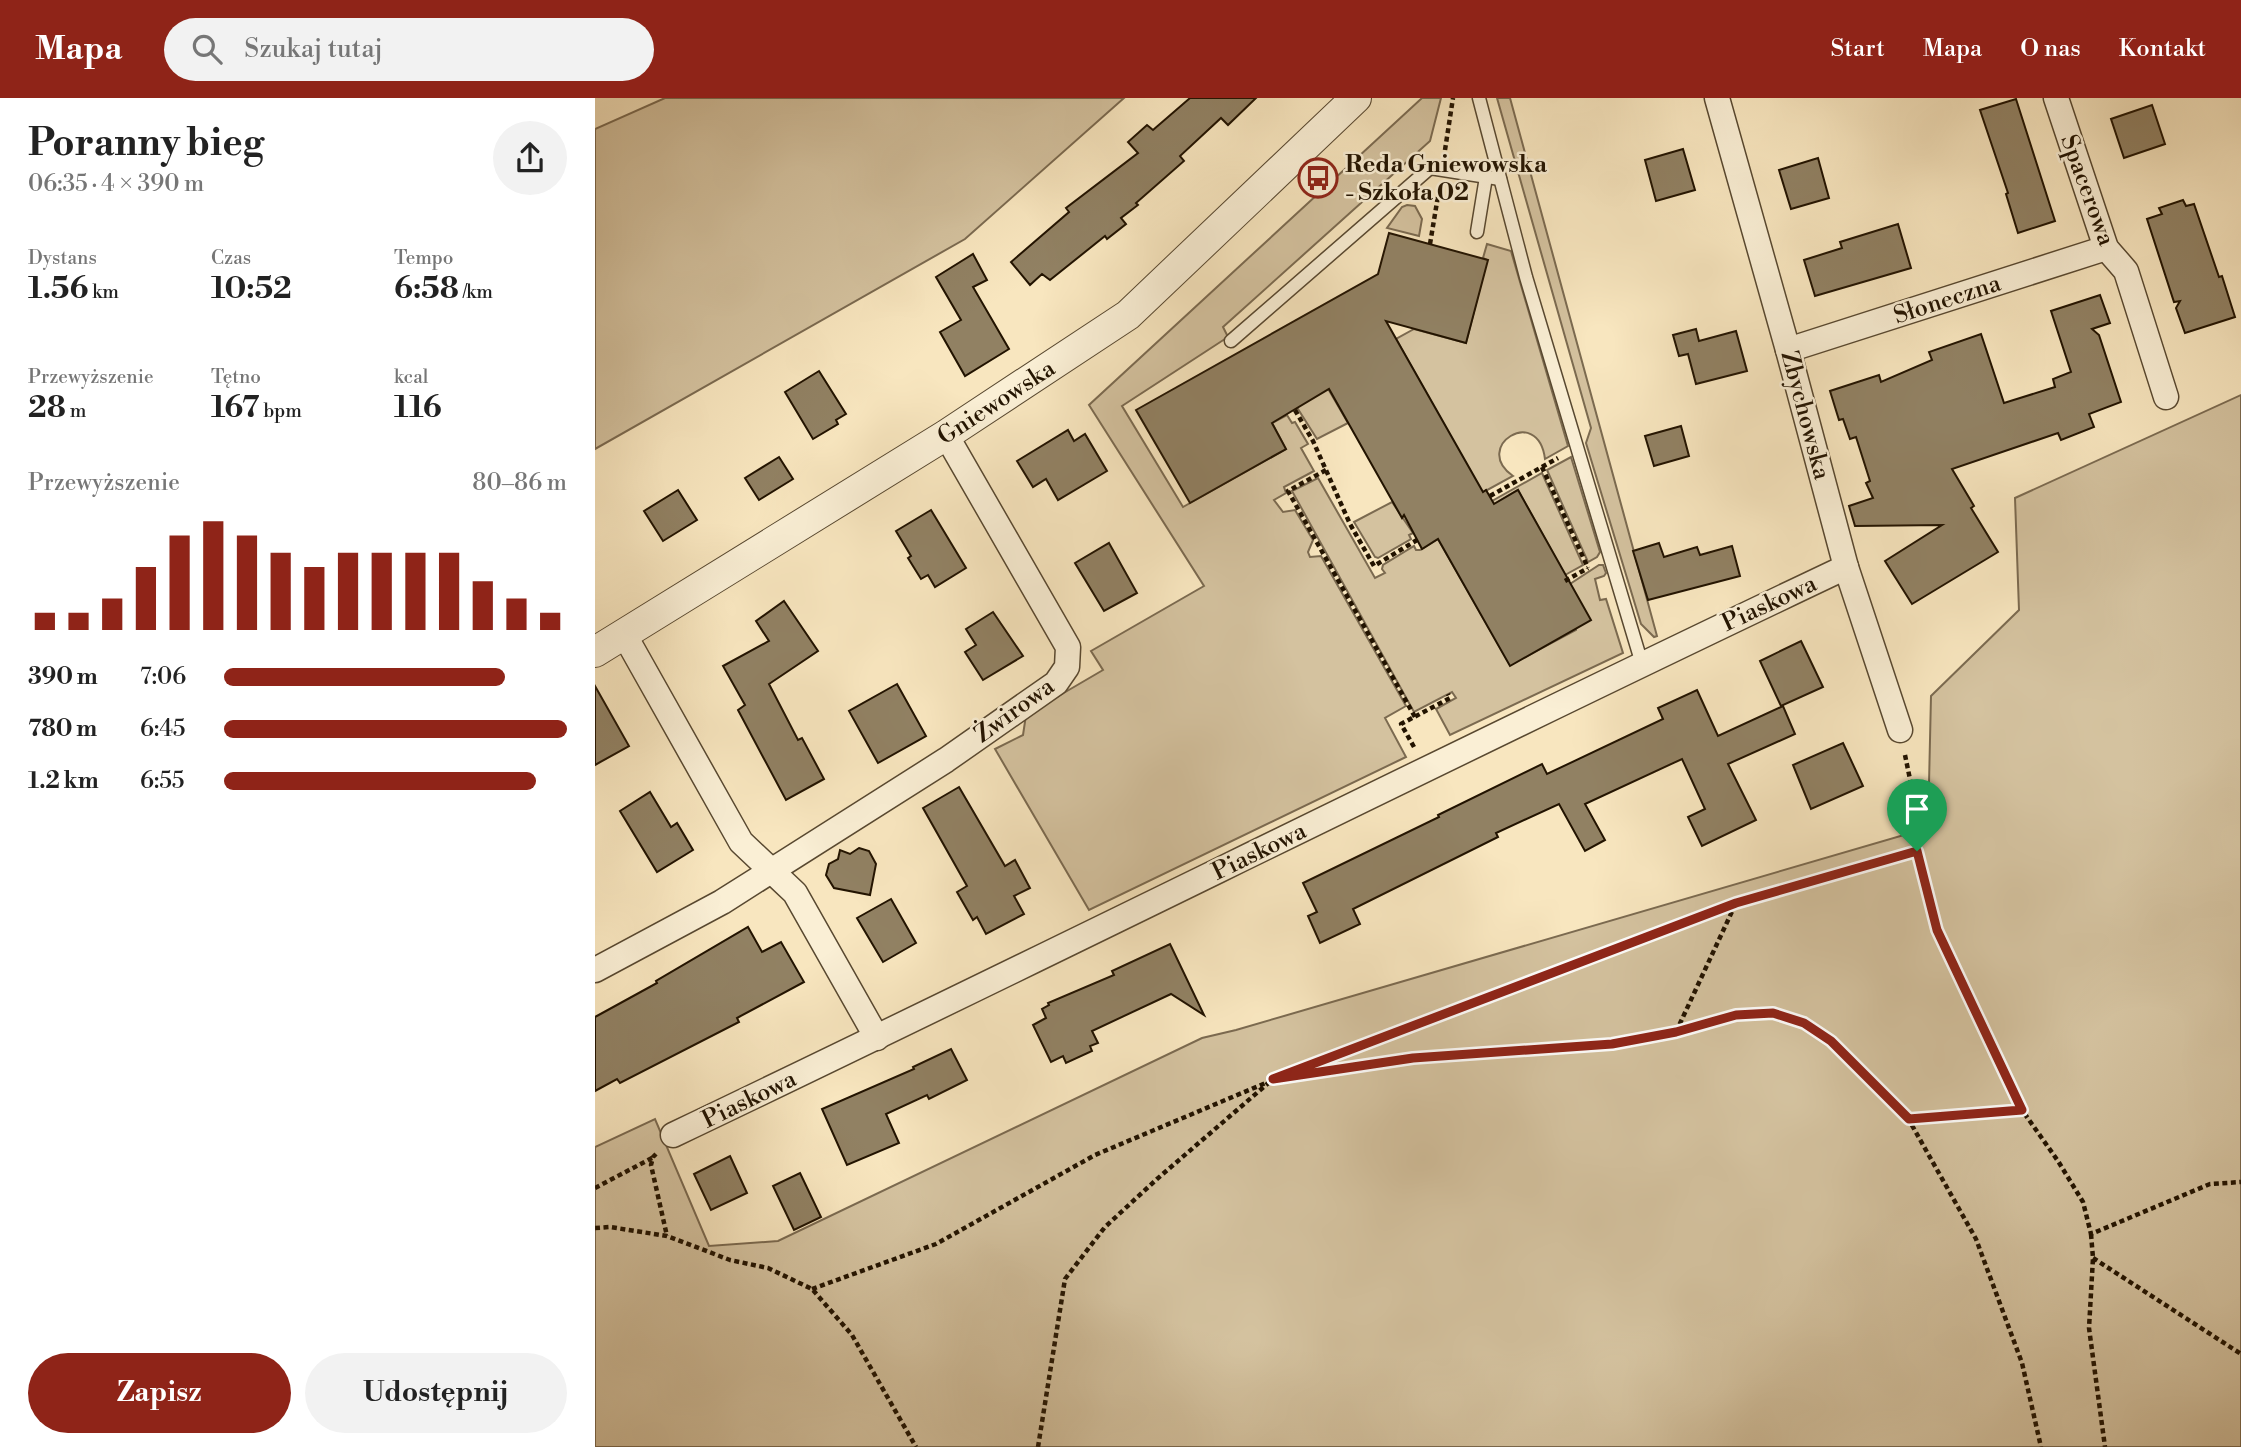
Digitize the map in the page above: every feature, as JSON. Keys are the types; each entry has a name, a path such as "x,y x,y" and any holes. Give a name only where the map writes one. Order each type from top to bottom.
{"street":[{"name":"Gniewowska","path":"595,652 946,435 1128,315 1356,98"},
{"name":"Zbychowska","path":"1717,98 1846,567 1900,730"},
{"name":"Spacerowa","path":"2056,98 2106,248 2126,271 2166,397"},
{"name":"Słoneczna","path":"1788,350 2106,248"},
{"name":"Żwirowa","path":"595,970 722,902 946,760 1056,683 1067,667 1068,647 946,435"},
{"name":"Piaskowa","path":"673,1135 1846,567"},
{"path":"624,634 741,842 795,893 877,1038"}],"lane":[{"path":"1479,98 1526,277 1642,664"},
{"path":"1231,341 1430,169 1500,178"},
{"path":"1477,232 1486,177"}],"path":[{"path":"1296,410 1350,524 1374,566 1417,540"},
{"path":"1490,496 1577,447"},
{"path":"1542,467 1588,568"},
{"path":"1326,470 1288,491 1415,717"},
{"path":"1565,581 1609,555"},
{"path":"1426,769 1401,724 1450,698 1448,694"},
{"path":"1900,730 1919,823 1917,851 1937,930 2022,1110 2083,1202 2091,1234 2093,1258 2089,1328 2105,1447"},
{"path":"813,1289 936,1244 1095,1155 1273,1079 1736,903 1917,851"},
{"path":"1676,1032 1736,903"},
{"path":"1038,1447 1065,1279 1105,1227 1273,1079 1413,1058 1612,1044 1676,1032 1736,1015 1773,1013 1804,1023 1831,1041 1909,1119 1976,1239 2022,1363 2041,1447"},
{"path":"1909,1119 2022,1110"},
{"path":"595,1188 653,1157 673,1135"},
{"path":"653,1157 651,1165 667,1236"},
{"path":"2091,1234 2210,1184 2241,1182"},
{"path":"595,1228 610,1227 667,1236 730,1260 768,1268 813,1289 852,1335 916,1447"},
{"path":"2093,1258 2241,1354"}],"shaded area":[{"path":"665,98 1124,98 965,239 595,449 595,129"},
{"path":"1422,98 1441,98 1430,141 1223,327 1228,337 1122,406 1183,507 1286,449 1272,423 1287,415 1292,423 1295,422 1308,444 1301,448 1314,471 1284,487 1286,493 1274,500 1283,512 1295,510 1313,540 1308,552 1310,557 1321,556 1406,706 1385,718 1406,757 1089,910 995,749 1023,735 1026,715 1103,670 1091,651 1204,586 1089,405"},
{"path":"1497,98 1510,98 1657,636 1654,637 1641,624 1586,443 1591,428"},
{"path":"1415,206 1422,219 1419,236 1387,228 1402,207"},
{"path":"1487,244 1511,251 1568,446 1545,459 1540,443 1531,434 1511,436 1503,443 1499,453 1502,465 1513,476 1480,494 1473,476 1396,339 1414,329 1466,343 1487,260 1483,258"},
{"path":"1323,380 1348,423 1317,439 1291,398"},
{"path":"2241,395 2241,1447 595,1447 595,1147 655,1119 709,1246 778,1241 1202,1038 1928,828 1931,696 2019,610 2015,498"},
{"path":"1571,457 1600,552 1588,562 1547,470"},
{"path":"1542,473 1583,565 1565,575 1518,490 1494,504 1492,501"},
{"path":"1318,478 1375,578 1385,573 1383,565 1414,546 1416,550 1420,550 1438,539 1510,665 1576,630 1570,584 1599,565 1603,565 1606,573 1595,579 1600,600 1606,599 1623,653 1450,735 1436,709 1456,698 1452,692 1414,712 1292,491"},
{"path":"1392,502 1413,533 1409,535 1411,539 1378,558 1354,522"}],"building":[{"path":"1190,98 1256,98 1228,125 1221,118 1180,156 1184,161 1121,218 1126,224 1107,239 1105,236 1050,280 1042,274 1030,285 1011,262 1069,212 1066,208 1138,153 1128,142 1147,125 1153,130"},
{"path":"2016,99 2055,221 2018,233 2006,194 2008,193 1980,110"},
{"path":"2152,105 2165,144 2124,158 2111,119"},
{"path":"1683,149 1695,190 1656,201 1645,160"},
{"path":"1818,158 1829,198 1791,209 1779,170"},
{"path":"2183,200 2186,206 2194,204 2235,317 2185,333 2176,308 2180,301 2174,302 2147,219 2162,214 2159,208"},
{"path":"1898,224 1911,268 1815,296 1804,260 1842,248 1840,242"},
{"path":"1389,233 1488,260 1466,343 1386,321 1483,492 1486,490 1494,504 1518,490 1591,620 1510,666 1438,539 1422,549 1329,389 1272,423 1286,449 1190,503 1136,410 1378,274"},
{"path":"973,254 987,280 973,287 1009,349 965,376 940,332 961,320 936,277"},
{"path":"2100,295 2110,323 2092,329 2099,335 2121,402 2089,414 2094,427 2061,440 2058,433 1952,469 1974,506 1971,508 1998,552 1912,604 1885,561 1942,525 1855,526 1849,506 1873,498 1866,483 1870,481 1856,437 1850,439 1843,419 1839,420 1830,391 1879,375 1881,382 1932,360 1929,352 1981,334 2004,403 2055,387 2053,379 2071,372 2051,311"},
{"path":"1696,329 1699,341 1736,331 1747,371 1696,384 1688,354 1679,356 1673,335"},
{"path":"819,371 846,414 836,420 838,424 813,439 785,392"},
{"path":"1681,426 1689,456 1654,466 1645,436"},
{"path":"1068,430 1074,441 1085,434 1107,471 1058,500 1046,479 1033,487 1017,461"},
{"path":"779,457 793,479 759,500 745,478"},
{"path":"678,490 697,520 663,541 644,511"},
{"path":"931,510 966,568 935,587 928,575 921,579 896,531"},
{"path":"1109,543 1137,593 1104,611 1075,563"},
{"path":"1659,543 1664,557 1697,547 1700,555 1732,546 1740,576 1648,600 1633,551"},
{"path":"784,601 818,651 769,684 798,740 802,738 824,779 786,800 738,710 745,705 723,666 769,641 756,621"},
{"path":"993,612 1023,656 983,680 965,652 976,645 966,629"},
{"path":"1801,641 1823,687 1781,706 1760,661"},
{"path":"897,684 926,736 878,763 849,711"},
{"path":"595,686 629,746 595,765"},
{"path":"1697,690 1718,736 1783,706 1795,734 1728,764 1756,820 1702,846 1688,817 1705,809 1682,759 1585,804 1605,840 1585,851 1559,804 1496,833 1498,837 1353,909 1360,924 1320,943 1308,916 1317,912 1303,883 1542,764 1547,774 1663,719 1658,708"},
{"path":"1843,743 1863,786 1811,809 1793,765"},
{"path":"959,787 1005,866 1015,860 1030,888 1014,896 1024,914 986,934 977,917 973,920 957,892 967,886 923,808"},
{"path":"650,792 671,827 677,823 693,850 657,872 620,811"},
{"path":"859,848 869,851 876,864 870,895 834,888 826,875 829,864 838,859 840,850 850,854"},
{"path":"891,899 916,943 883,962 857,918"},
{"path":"748,927 762,952 781,942 804,982 737,1018 739,1022 620,1083 617,1079 595,1091 595,1017 657,983 656,981"},
{"path":"1170,944 1204,1015 1171,994 1092,1031 1098,1043 1090,1046 1092,1051 1066,1063 1063,1056 1051,1062 1033,1025 1046,1018 1042,1009 1049,1005 1048,1003 1114,975 1112,971"},
{"path":"951,1049 967,1080 929,1099 927,1095 886,1114 899,1143 847,1165 822,1109 914,1069 913,1067"},
{"path":"730,1156 747,1193 711,1210 694,1174"},
{"path":"800,1173 821,1217 794,1230 773,1186"}],"place":[{"name":"Reda Gniewowska - Szkoła 02","path":"1318,178"}],"route":[{"path":"1917,851 1937,930 2022,1110 1909,1119 1831,1041 1804,1023 1773,1013 1736,1015 1676,1032 1612,1044 1413,1058 1273,1079 1736,903 1917,851"}]}
